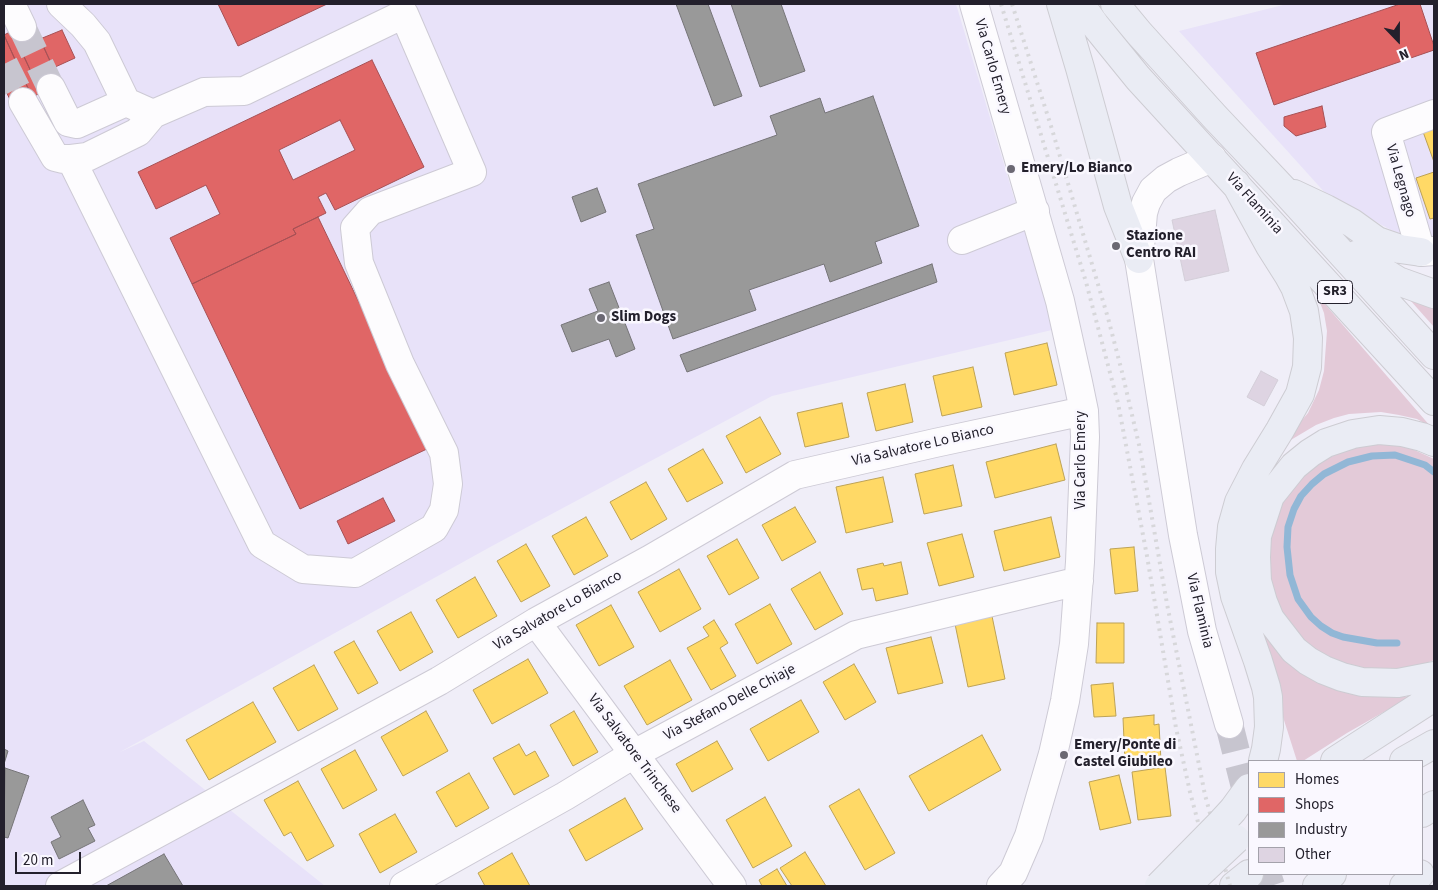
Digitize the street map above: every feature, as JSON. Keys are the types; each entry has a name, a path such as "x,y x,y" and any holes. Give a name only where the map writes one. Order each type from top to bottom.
{"highway":[{"path":"1061,4 1118,206 1139,259"},
{"name":"Via Flaminia","path":"1080,4 1138,78 1434,401"},
{"name":"Via Flaminia","path":"1115,4 1214,116 1434,355"},
{"path":"1236,184 1270,246 1290,276 1304,311 1308,338 1307,367 1300,394 1252,475 1239,502 1232,527 1230,572 1266,687 1270,709 1263,760"},
{"path":"1282,188 1352,223 1377,241 1400,249 1427,251"},
{"path":"1320,231 1389,276 1409,286 1434,294"},
{"path":"1434,442 1422,436 1379,430 1353,434 1326,443 1310,453 1294,466 1270,496 1257,536 1256,557 1257,580 1270,619 1294,650 1308,660 1324,670 1362,682 1398,683 1434,676"},
{"path":"1337,760 1434,697"},
{"path":"1406,760 1434,744"},
{"path":"1159,886 1222,822 1248,790"},
{"path":"1423,812 1434,805"},
{"path":"1186,886 1248,828"},
{"path":"1423,871 1434,863"},
{"path":"1234,886 1249,875"},
{"path":"1317,886 1331,875"},
{"path":"1404,886 1418,875"}],"street":[{"path":"61,4 83,25 97,42 126,102 153,114"},
{"name":"Via Carlo Emery","path":"974,4 1060,301 1084,411 1085,446 1082,540 1074,644 1068,686 1053,754 1037,809 1020,859 1013,873 1001,886"},
{"path":"23,102 55,156 63,159 88,157 138,132 153,114 204,92 244,91 402,9 472,172 370,212 355,228 359,263 400,364 444,453 448,484 444,510 434,528 355,573 303,569 262,544 71,159"},
{"path":"51,88 68,122 77,124 126,102"},
{"name":"Via Legnago","path":"1427,251 1386,132 1434,114"},
{"name":"Via Flaminia","path":"1212,158 1166,179 1153,190 1143,213 1139,259 1192,585 1229,724"},
{"path":"962,240 1035,211"},
{"name":"Via Salvatore Lo Bianco","path":"60,886 439,681 536,622 657,556 795,475 1084,411"},
{"name":"Via Stefano Delle Chiaje","path":"404,886 565,796 634,754 856,635 1079,581"},
{"name":"Via Salvatore Trinchese","path":"536,622 732,886"}],"shaded area":[{"path":"26,4 956,4 1015,201 1036,256 1056,329 772,396 492,546 120,752 144,741 325,886 4,886 4,29 29,16"},
{"path":"1287,4 1434,4 1434,238 1400,235 1327,195 1179,31"},
{"path":"1317,295 1431,427 1417,419 1381,412 1349,414 1316,425 1279,447 1308,413 1319,390 1324,371 1327,331 1324,313"},
{"path":"1410,300 1434,306 1434,327"},
{"path":"1376,441 1410,448 1434,459 1434,660 1400,674 1349,669 1312,652 1289,630 1273,598 1268,561 1271,524 1290,486 1313,464"},
{"path":"1254,626 1262,628 1303,671 1330,687 1353,693 1410,697 1305,760 1297,760"}],"building: Homes":[{"path":"1434,124 1434,162 1422,129"},
{"path":"1434,172 1434,218 1430,219 1416,178"},
{"path":"1047,343 1057,385 1014,395 1005,353"},
{"path":"973,367 982,407 942,416 933,376"},
{"path":"905,384 913,422 876,431 867,393"},
{"path":"842,403 849,437 805,447 797,413"},
{"path":"760,417 781,454 746,473 726,436"},
{"path":"1056,444 1065,480 995,498 986,462"},
{"path":"703,449 723,483 687,502 668,469"},
{"path":"953,465 962,506 924,514 915,474"},
{"path":"883,477 893,522 846,533 836,487"},
{"path":"646,482 667,519 631,540 610,502"},
{"path":"795,507 816,542 782,561 762,525"},
{"path":"586,517 608,556 574,575 552,536"},
{"path":"1051,517 1060,557 1004,571 994,531"},
{"path":"962,534 974,577 939,586 927,543"},
{"path":"737,539 759,578 729,595 707,556"},
{"path":"526,544 550,586 521,602 497,561"},
{"path":"1134,547 1138,591 1115,594 1110,549"},
{"path":"901,562 908,594 876,601 873,588 862,590 857,569 883,563 884,566"},
{"path":"679,569 701,609 660,632 638,592"},
{"path":"820,572 843,614 815,630 791,589"},
{"path":"475,577 497,616 458,638 436,600"},
{"path":"770,604 792,644 757,664 735,624"},
{"path":"611,605 634,647 599,666 576,625"},
{"path":"411,612 433,652 400,671 377,631"},
{"path":"992,616 1005,679 968,687 955,624"},
{"path":"714,620 728,643 720,648 736,676 711,690 687,648 709,636 703,627"},
{"path":"1097,623 1124,623 1124,663 1096,663"},
{"path":"931,637 943,683 898,694 886,648"},
{"path":"354,641 378,683 358,694 334,652"},
{"path":"528,659 548,693 492,724 473,690"},
{"path":"670,660 692,700 647,725 624,686"},
{"path":"854,664 876,702 845,720 823,682"},
{"path":"314,665 338,709 298,731 273,688"},
{"path":"1113,683 1116,716 1094,717 1091,685"},
{"path":"801,700 819,732 768,761 750,729"},
{"path":"253,702 276,742 209,780 186,740"},
{"path":"426,711 448,751 403,776 381,737"},
{"path":"574,711 598,752 573,766 550,725"},
{"path":"1154,715 1154,725 1159,724 1161,761 1125,763 1123,718"},
{"path":"982,735 1001,770 929,811 909,776"},
{"path":"717,741 733,769 692,792 676,764"},
{"path":"519,744 526,756 535,751 549,776 514,795 493,758"},
{"path":"355,750 377,790 343,809 321,769"},
{"path":"1165,767 1171,816 1138,820 1132,772"},
{"path":"469,773 489,808 456,827 436,792"},
{"path":"1119,775 1131,823 1100,830 1089,782"},
{"path":"298,781 334,846 307,861 291,832 284,836 264,800"},
{"path":"859,789 895,853 865,870 829,806"},
{"path":"765,797 792,846 753,868 726,820"},
{"path":"625,798 643,829 586,861 569,830"},
{"path":"395,814 417,852 380,873 359,834"},
{"path":"805,852 826,886 792,886 780,868"},
{"path":"512,853 530,886 485,886 478,873"},
{"path":"777,869 787,886 762,886 759,880"}],"building: Shops":[{"path":"218,4 327,4 238,46"},
{"path":"1400,4 1420,4 1434,50 1274,105 1256,53"},
{"path":"32,22 61,84 41,93 12,31"},
{"path":"62,30 75,58 53,68 40,39"},
{"path":"12,31 41,93 32,97 4,35"},
{"path":"4,35 32,97 13,106 4,87"},
{"path":"372,60 424,167 335,210 326,193 318,197 326,213 293,229 296,234 192,284 170,238 220,214 206,185 156,209 138,172","holes":["340,120 355,150 293,180 279,150"]},
{"path":"1322,106 1326,127 1296,136 1284,126 1284,117"},
{"path":"318,217 429,448 300,509 192,284 296,234 293,229"},
{"path":"383,498 395,521 348,544 337,521"}],"building: Industry":[{"path":"676,4 708,4 742,96 714,106"},
{"path":"731,4 781,4 805,71 760,87"},
{"path":"873,96 919,226 875,242 882,263 830,282 824,264 749,290 756,310 673,339 636,235 654,229 638,184 777,135 770,116 820,98 825,113"},
{"path":"597,188 606,212 581,222 572,197"},
{"path":"932,264 937,282 687,372 680,355"},
{"name":"Slim Dogs","path":"609,282 635,349 616,357 609,339 572,352 561,325 598,311 589,289"},
{"path":"4,749 8,751 4,764"},
{"path":"5,768 29,776 8,838 4,837"},
{"path":"83,800 95,825 88,828 95,841 59,859 51,842 61,837 51,817"},
{"path":"164,854 183,886 106,886"}],"building: Other":[{"path":"1215,210 1229,271 1185,281 1172,220"},
{"path":"1261,371 1278,380 1264,406 1247,397"}],"waterway":[{"path":"1397,643 1377,643 1343,637 1332,633 1311,617 1298,599 1290,575 1287,547 1288,527 1301,496 1312,484 1324,474 1348,462 1372,456 1395,455 1425,465 1434,472"}],"tunnel":[{"path":"22,27 51,88"},
{"path":"4,64 23,102"},
{"path":"1229,724 1248,799"},
{"path":"1267,875 1271,886"}],"railway":[{"path":"1001,4 1086,282 1118,403 1147,556 1176,728 1190,792 1215,886"},
{"path":"1012,4 1051,126 1108,318 1122,372 1140,449 1167,604 1205,795 1230,886"}],"place":[{"name":"Emery/Lo Bianco","path":"1011,169"},
{"name":"Stazione Centro RAI","path":"1116,246"},
{"name":"Slim Dogs","path":"601,318"},
{"name":"Emery/Ponte di Castel Giubileo","path":"1064,755"}]}
